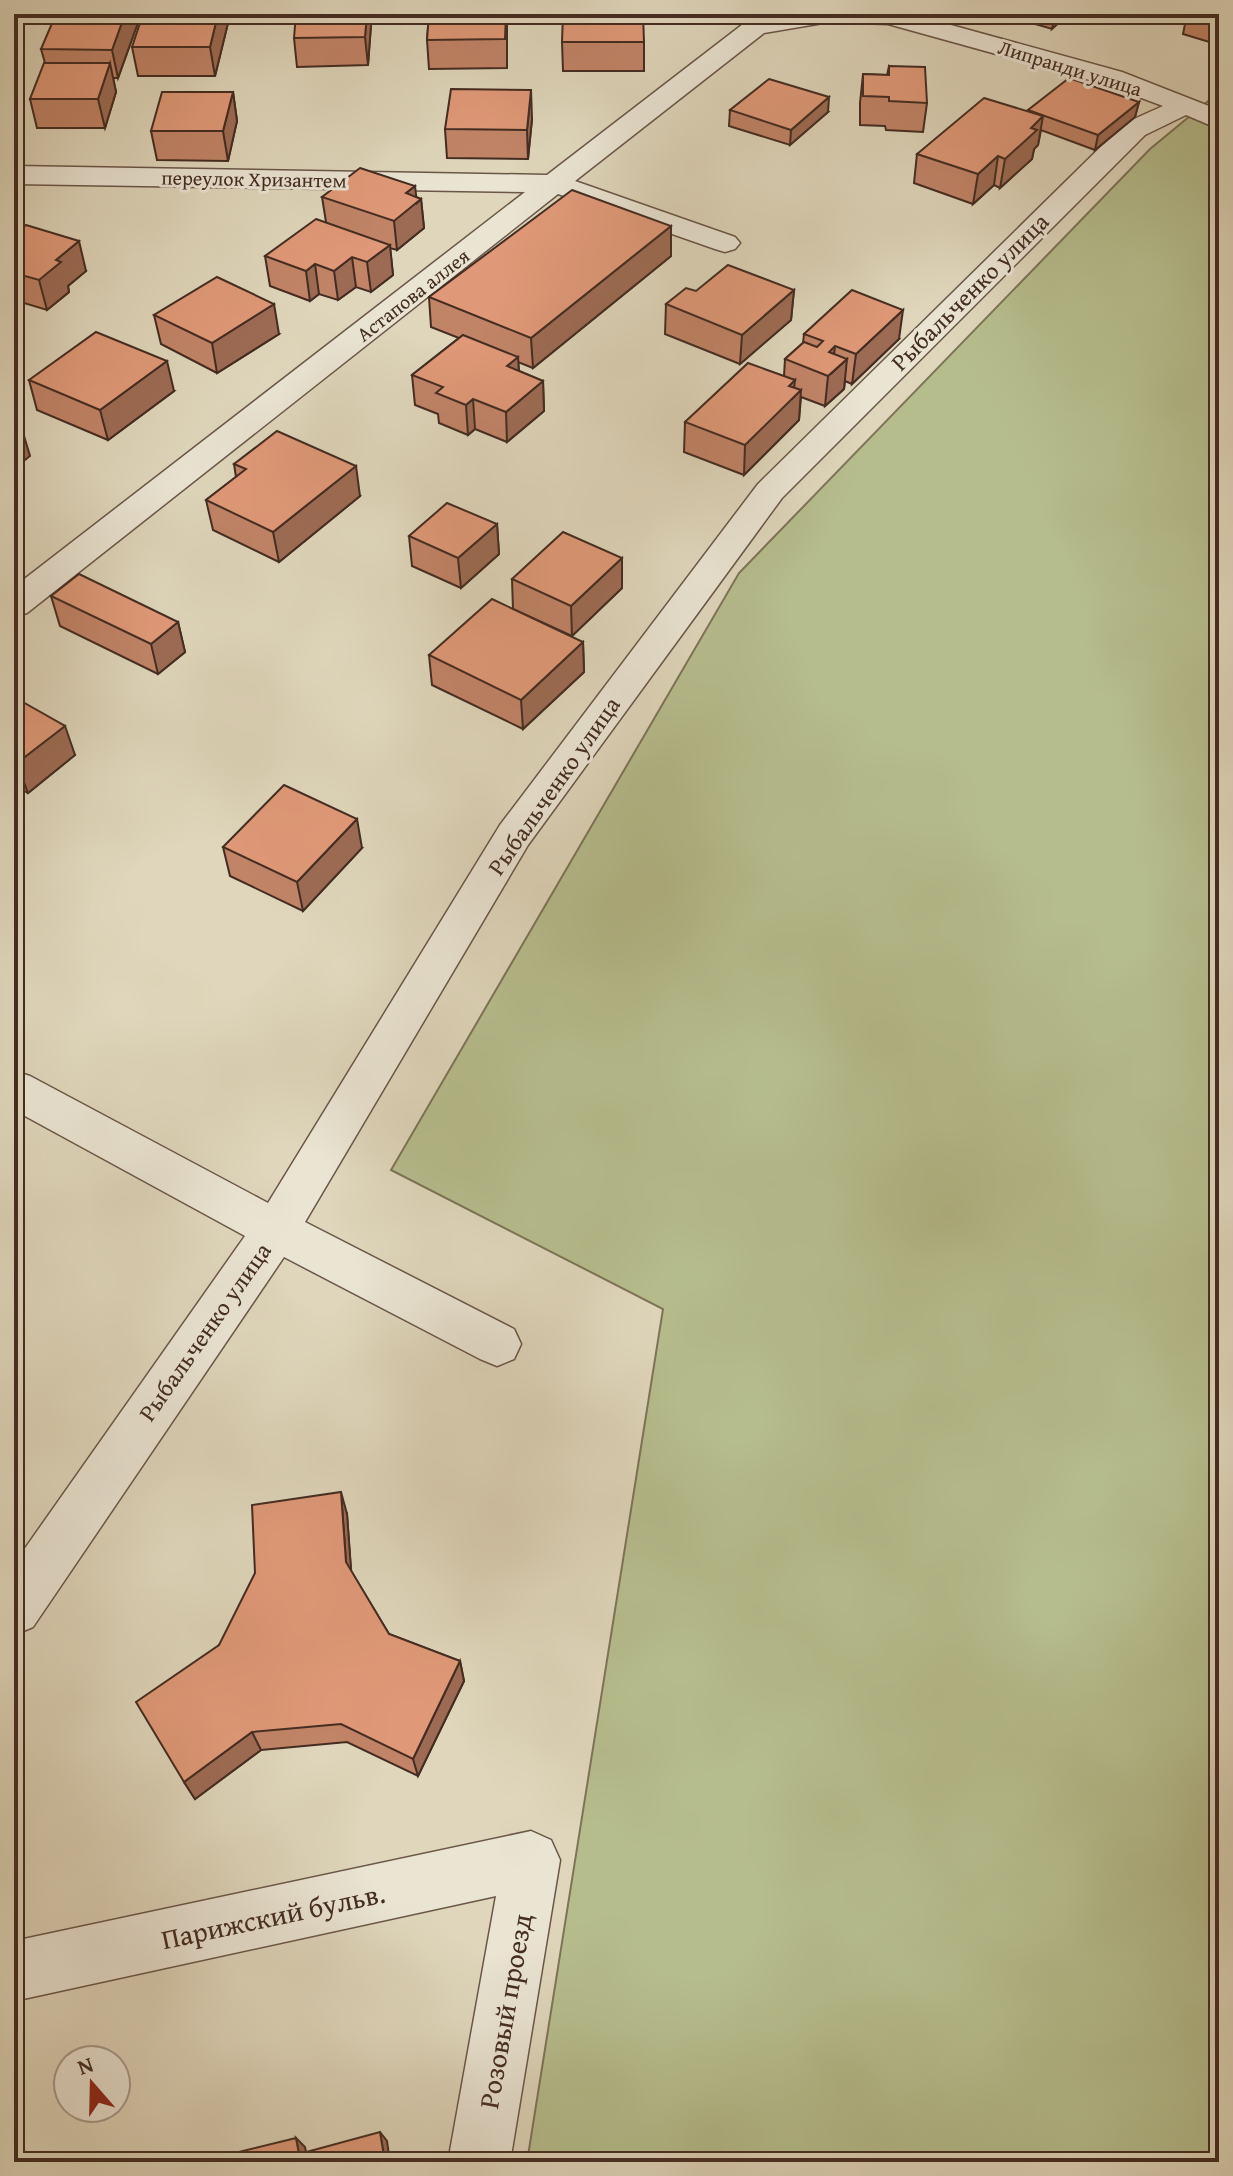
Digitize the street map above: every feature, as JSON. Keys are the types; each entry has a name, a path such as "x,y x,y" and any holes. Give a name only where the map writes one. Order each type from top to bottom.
{"street":[{"path":"768,14 826,15"},
{"name":"Липранди улица","path":"826,15 889,16 1113,78 1203,113"},
{"name":"Астапова аллея","path":"14,605 756,26 826,15"},
{"name":"Рыбальченко улица","path":"14,1609 276,1230 514,835 770,491 1135,129 1203,113"},
{"name":"переулок Хризантем","path":"14,175 556,184 725,243"},
{"path":"27,203 78,177"},
{"path":"14,1089 497,1344"},
{"name":"Парижский бульв.","path":"14,1971 531,1860"},
{"name":"Розовый проезд","path":"479,2162 531,1860"}],"green space":[{"path":"1219,92 1219,2162 527,2162 663,1309 391,1170 739,573 1150,149"}],"building":[{"path":"56,14 125,14 112,50 41,49"},
{"path":"143,14 218,14 210,47 132,47"},
{"path":"296,14 367,14 365,37 294,38"},
{"path":"429,14 506,14 505,39 427,40"},
{"path":"563,14 643,14 644,42 562,42"},
{"path":"44,63 110,63 98,99 30,99"},
{"path":"889,66 925,67 927,103 863,96 863,74 889,75"},
{"path":"1069,78 1139,102 1098,135 1028,110"},
{"path":"769,79 829,97 791,130 730,110"},
{"path":"451,89 531,90 527,130 445,129"},
{"path":"162,92 233,92 223,131 151,131"},
{"path":"984,98 1043,116 1031,128 1037,130 1005,159 998,156 978,174 917,154"},
{"path":"360,168 415,186 406,193 421,199 394,221 322,197"},
{"path":"572,190 671,226 531,338 429,297"},
{"path":"316,219 390,245 367,262 352,257 334,271 315,264 306,271 265,256"},
{"path":"26,225 79,241 56,260 61,262 39,280 14,273 14,235"},
{"path":"728,265 794,290 742,335 666,304 686,288 696,291"},
{"path":"217,277 274,304 212,343 154,315"},
{"path":"852,290 903,310 856,354 835,346 829,352 847,359 828,376 785,359 804,342 817,347 823,341 804,334"},
{"path":"96,332 167,361 100,410 29,380"},
{"path":"463,335 518,357 507,366 543,381 506,412 473,399 466,405 436,393 443,387 412,375"},
{"path":"748,363 795,380 789,386 801,390 745,445 685,422"},
{"path":"277,431 356,466 273,532 206,500 246,469 234,464"},
{"path":"447,503 497,524 458,558 409,536"},
{"path":"563,532 622,558 571,606 512,579"},
{"path":"79,574 178,622 151,644 51,596"},
{"path":"492,599 583,642 521,700 429,655"},
{"path":"14,697 65,726 17,763 14,762"},
{"path":"284,785 357,819 297,882 223,847"},
{"path":"341,1492 346,1562 389,1634 460,1661 413,1759 341,1724 252,1732 184,1782 136,1702 219,1645 255,1573 252,1505"},
{"path":"380,2132 385,2162 214,2162 214,2158 296,2138 299,2154"}]}
